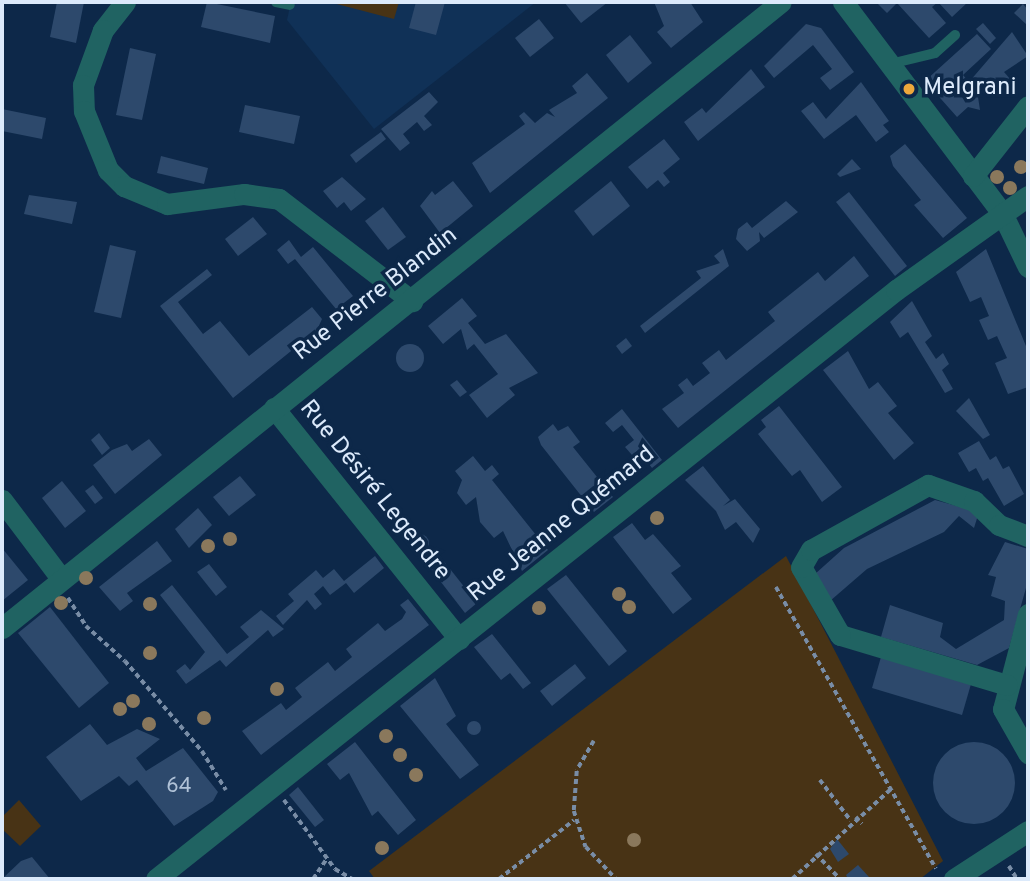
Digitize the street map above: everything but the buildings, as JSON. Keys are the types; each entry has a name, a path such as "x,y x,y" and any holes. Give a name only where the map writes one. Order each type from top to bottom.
{"street":[{"path":"125,2 103,30 83,85 95,144 116,179 167,204 244,194 279,199 412,301"},
{"name":"Rue Pierre Blandin","path":"2,628 61,584 274,408 412,301 781,2"},
{"path":"843,2 1002,213 1028,267"},
{"path":"973,176 1028,106"},
{"name":"Rue Jeanne Quémard","path":"156,879 1002,213 1028,196"},
{"name":"Rue Désiré Legendre","path":"274,408 459,639"},
{"path":"1007,685 840,635 801,567 811,550 928,485 974,501 999,525 1028,536"},
{"path":"2,500 61,584"},
{"path":"1028,614 1007,685 1005,720 1028,753"},
{"path":"954,875 1028,831"}],"lane":[{"path":"275,2 290,5"},
{"path":"890,64 935,52 955,35"}],"path":[{"path":"61,584 86,626 125,661 202,751 226,790"},
{"path":"776,587 891,789 954,875"},
{"path":"594,741 577,771 575,820 586,848 616,879"},
{"path":"820,780 851,821"},
{"path":"792,879 851,821 891,789"},
{"path":"273,792 327,858 352,879"},
{"path":"856,817 862,824"},
{"path":"499,879 575,820"},
{"path":"816,854 840,879"},
{"path":"313,879 327,858"},
{"path":"1007,863 1017,879"}],"shaded area":[{"path":"291,2 536,2 374,129 287,20"},
{"path":"329,2 399,2 394,19"},
{"path":"786,556 943,861 920,879 375,879 369,871"},
{"path":"19,800 41,826 20,846 2,829 2,817"}],"place":[{"name":"Melgrani","path":"909,89"}]}
